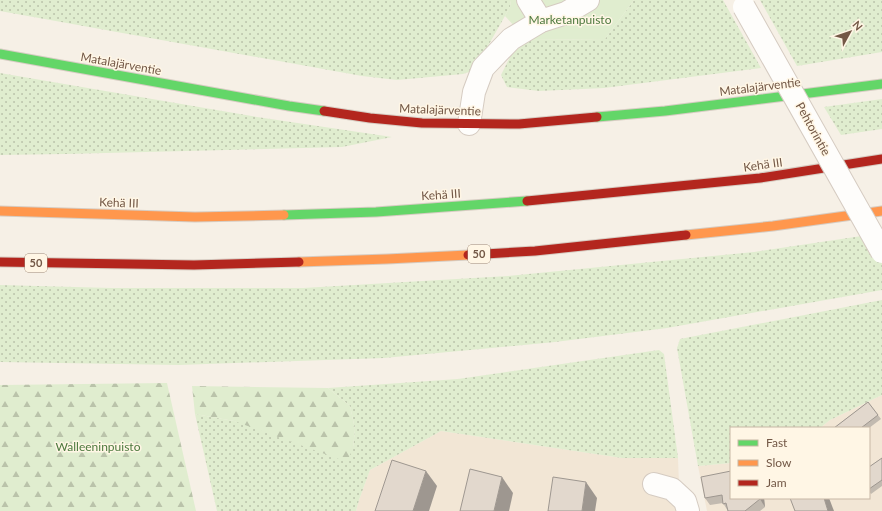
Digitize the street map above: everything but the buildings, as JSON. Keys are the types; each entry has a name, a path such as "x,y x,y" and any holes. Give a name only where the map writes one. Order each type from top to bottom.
{"main road":[{"name":"Matalajärventie","path":"0,54 289,106 385,120 422,123 519,124 665,111 882,84"},
{"name":"Kehä III","path":"0,211 195,216 376,212 503,203 760,178 882,159"},
{"name":"50","path":"0,262 194,265 395,259 535,251 773,226 882,212"}],"street":[{"path":"528,0 541,21"},
{"path":"469,124 474,92 483,68 511,39 541,21 566,13 588,0"},
{"name":"Pehtorintie","path":"742,4 882,252"},
{"path":"654,484 672,489 685,501 688,511"}],"shaded area":[{"path":"882,395 882,511 707,511 698,466 730,463 730,499 870,499 870,427 821,427 830,420"},
{"path":"441,431 622,458 678,458 680,511 356,511 370,470"}],"green space":[{"path":"0,0 511,0 510,7 472,71 463,74 397,80 362,76 0,11"},
{"name":"Marketanpuisto","path":"511,0 634,0 605,39 527,40 505,16 510,7"},
{"path":"634,0 723,0 761,68 604,88 539,91 507,87 501,75 511,55 527,40 605,39"},
{"path":"760,0 882,0 882,52 797,66"},
{"path":"0,73 257,117 392,137 342,147 0,155"},
{"path":"882,99 882,129 841,135 824,107"},
{"path":"882,233 882,290 667,328 555,342 384,358 179,365 0,362 0,285 112,288 303,288 508,276 754,252"},
{"path":"882,300 882,395 830,420 821,427 730,427 730,463 698,466 677,348 680,339"},
{"path":"659,350 664,354 678,458 622,458 441,431 370,470 356,511 217,511 195,414 234,421 353,448 355,429 350,406 328,388 458,379"},
{"name":"Walleeninpuisto","path":"167,383 196,511 0,511 0,385"},
{"path":"192,386 328,388 350,406 355,429 353,448 347,462 234,421 195,414"}],"traffic: fast":[{"path":"0,54 324,111"},
{"path":"597,117 665,111 882,84"},
{"path":"284,215 376,212 527,201"}],"traffic: slow":[{"path":"0,211 195,217 284,215"},
{"path":"686,235 773,226 882,211"},
{"path":"299,262 468,255"}],"traffic: jam":[{"path":"324,111 370,118 422,123 519,124 597,117"},
{"path":"527,201 760,178 882,159"},
{"path":"468,255 535,251 686,235"},
{"path":"0,262 194,265 299,262"}]}
